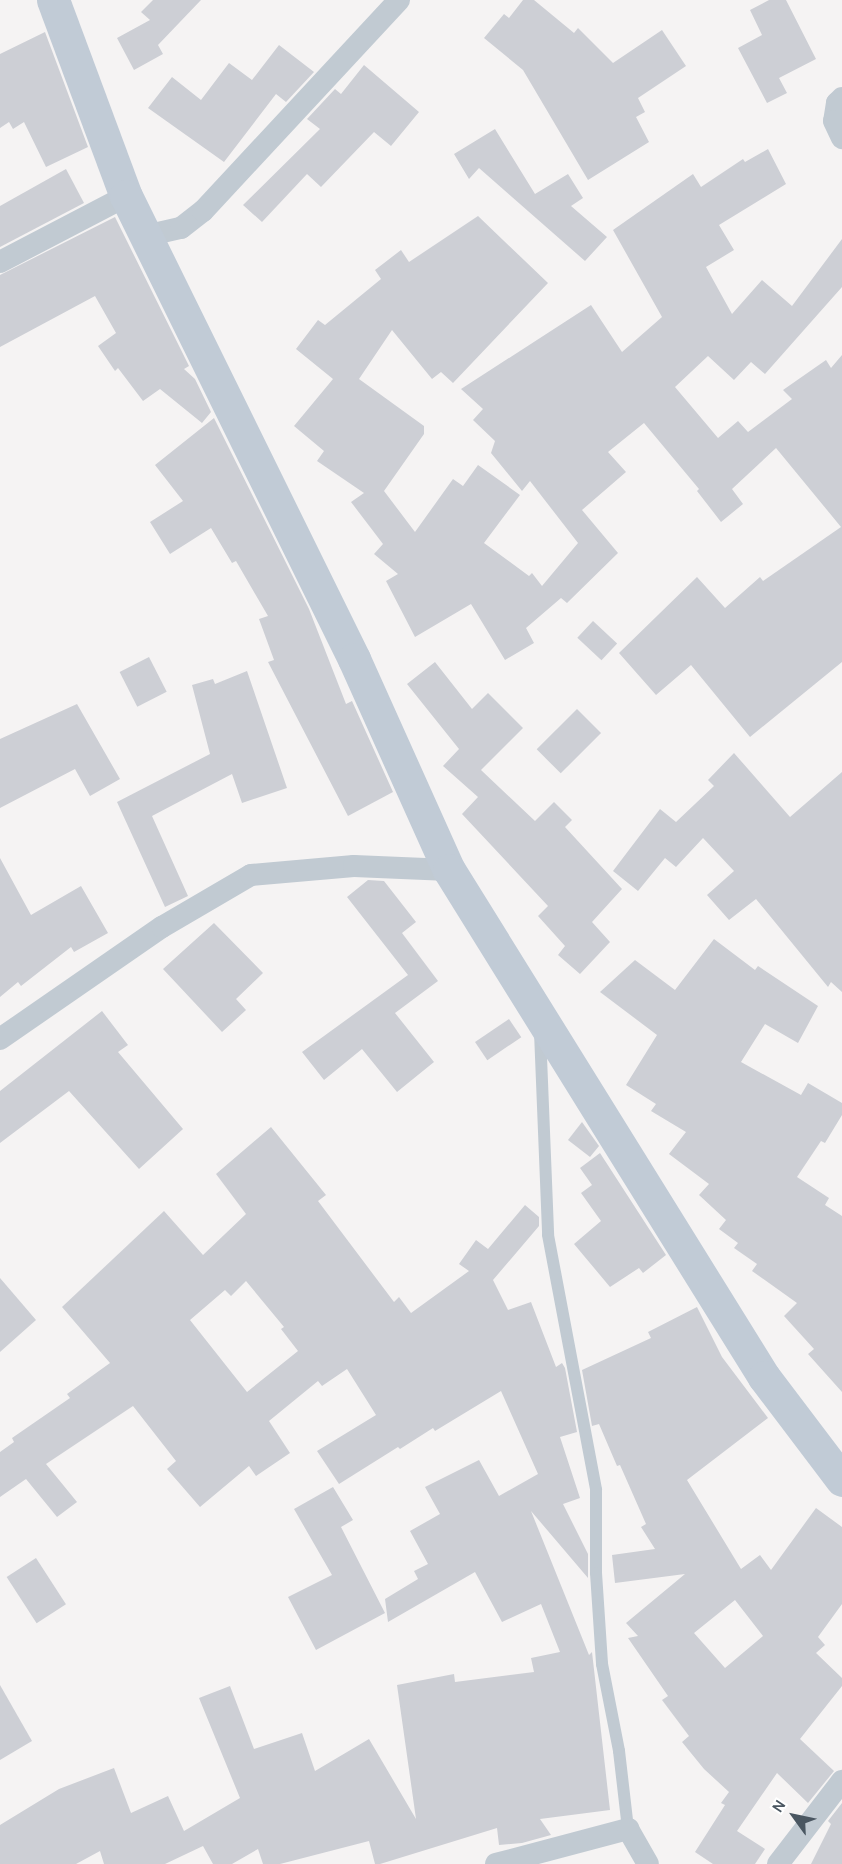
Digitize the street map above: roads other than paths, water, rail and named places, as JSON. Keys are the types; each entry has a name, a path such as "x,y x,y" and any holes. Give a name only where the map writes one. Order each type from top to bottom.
{"main road":[{"path":"53,0 126,196 354,658 449,870 540,1022 764,1377 842,1480"}],"street":[{"path":"146,236 181,228 203,212 399,0"},
{"path":"842,98 837,103 834,121 842,138"},
{"path":"0,262 126,196"},
{"path":"0,1039 162,927 251,875 354,866 449,870"},
{"path":"778,1864 842,1781"},
{"path":"496,1864 628,1829 648,1864"}],"lane":[{"path":"540,1022 548,1235 596,1490 596,1573 602,1664 619,1751 628,1829"}]}
